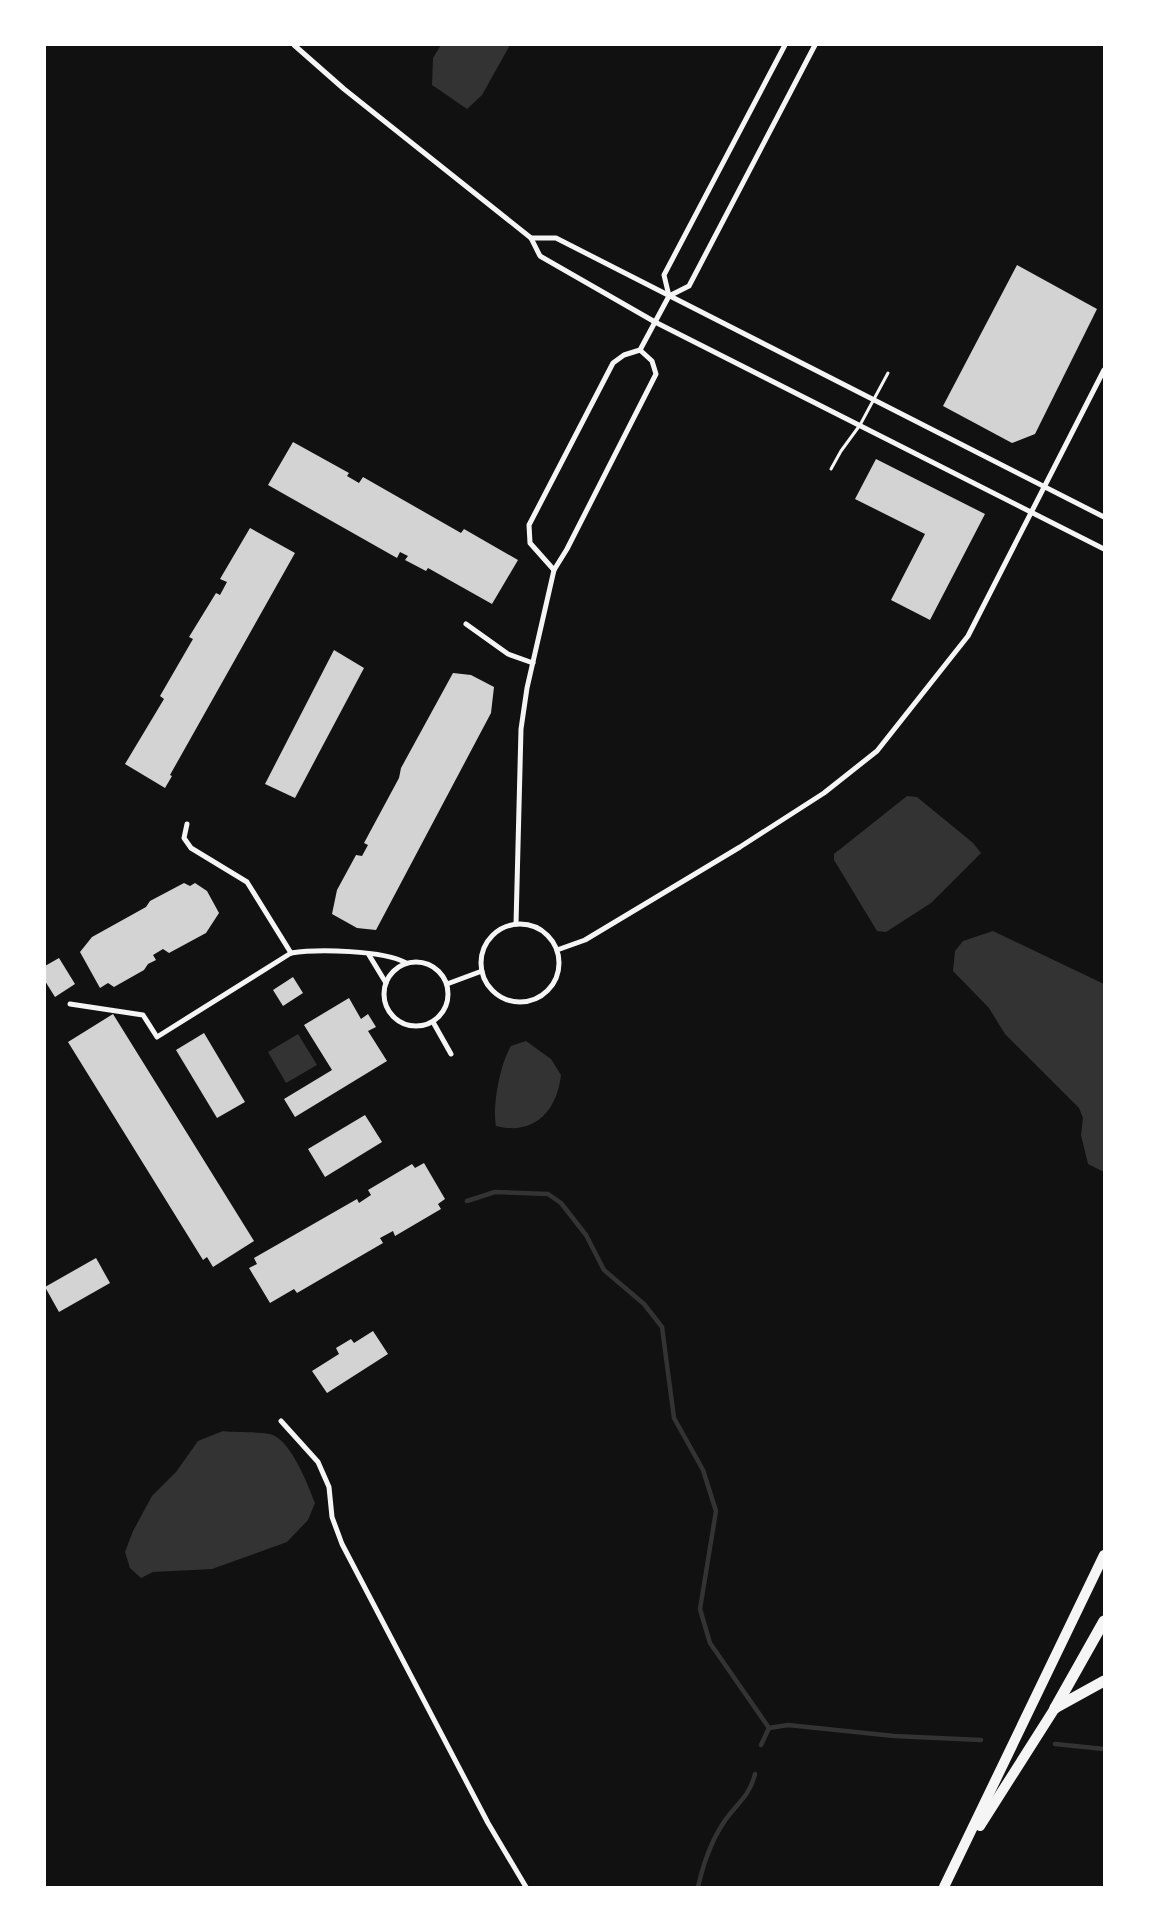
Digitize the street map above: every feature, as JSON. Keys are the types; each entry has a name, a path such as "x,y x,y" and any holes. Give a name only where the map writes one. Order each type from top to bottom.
{"highway":[{"path":"1055,1708 1104,1621"},
{"path":"1055,1708 1104,1681"}],"main road":[{"path":"944,1887 1104,1555"},
{"path":"957,1863 1055,1708"}],"street":[{"path":"294,45 344,89 531,238 540,256 655,322 1104,550"},
{"path":"669,296 664,275 785,45"},
{"path":"554,570 530,544 529,525 613,364 624,355 640,350 669,296 689,286 815,45"},
{"path":"531,238 556,238 1104,516"},
{"path":"516,924 521,729 533,663 554,570 567,549 652,387 656,374 652,361 640,350"},
{"path":"557,950 585,940 740,847 824,793 878,751 968,636 1104,370"},
{"path":"466,624 508,654 533,663"},
{"path":"187,824 184,838 190,848 247,882 291,953"},
{"path":"516,924 529,925 541,930 551,939 557,950 559,963 557,975 551,986 542,995 530,1000 505,999 490,988 482,971 481,958 489,940 503,928 516,924"},
{"path":"70,1004 144,1015 157,1037 291,953 307,951 396,957 406,964"},
{"path":"369,955 386,983"},
{"path":"426,963 443,975 447,984 447,1006 433,1022 413,1027 395,1019 384,1003 386,983 390,974 406,964 426,963"},
{"path":"447,984 482,971"},
{"path":"433,1022 451,1054"},
{"path":"281,1421 318,1462 329,1487 332,1517 342,1544 488,1823 526,1887"}],"lane":[{"path":"831,469 841,451 860,425 888,373"}],"shaded area":[{"path":"441,45 510,45 482,95 467,109 432,85 433,58"},
{"path":"907,796 917,797 973,843 981,853 931,903 886,932 877,931 834,860 834,854"},
{"path":"993,931 1104,984 1104,1172 1088,1164 1081,1135 1083,1118 1079,1108 1005,1034 989,1008 953,971 955,951 963,941"},
{"path":"298,1034 317,1065 286,1083 268,1052"},
{"path":"526,1041 551,1059 561,1075 559,1088 549,1109 533,1123 522,1127 510,1128 496,1126 496,1097 503,1063 511,1046"},
{"path":"223,1431 269,1434 280,1439 287,1446 315,1503 308,1520 287,1542 212,1569 153,1572 141,1578 130,1568 125,1552 133,1531 152,1496 176,1472 198,1441"}],"building":[{"path":"1017,265 1097,309 1035,434 1012,443 943,406"},
{"path":"293,442 349,473 347,476 359,483 363,477 461,533 464,529 518,560 492,604 428,568 426,571 405,560 408,556 400,552 397,558 268,485"},
{"path":"876,459 985,514 930,620 891,600 925,534 855,499"},
{"path":"250,528 295,553 170,775 172,776 165,788 125,764 164,699 160,696 193,639 189,637 216,593 220,595 227,582 220,579"},
{"path":"334,650 364,668 295,798 265,784"},
{"path":"453,673 471,675 494,687 491,713 376,930 357,928 332,914 337,890 356,855 362,856 368,845 364,843 399,778 401,768"},
{"path":"184,883 190,886 195,883 207,891 219,913 206,933 169,953 163,949 153,955 156,960 148,964 144,970 114,987 108,983 100,988 80,952 92,937 146,907 150,901"},
{"path":"59,958 75,984 55,997 45,981 45,966"},
{"path":"293,977 303,993 283,1006 273,990"},
{"path":"349,998 361,1019 368,1014 376,1027 368,1031 387,1061 295,1117 284,1099 332,1070 304,1025"},
{"path":"113,1014 254,1241 213,1267 207,1257 203,1260 68,1042"},
{"path":"204,1033 245,1102 217,1118 176,1050"},
{"path":"365,1115 382,1142 325,1177 308,1149"},
{"path":"424,1163 445,1199 438,1204 441,1209 395,1236 393,1231 380,1238 383,1243 297,1293 294,1289 270,1303 249,1268 257,1264 254,1258 357,1199 359,1203 371,1195 368,1190 412,1164 415,1168"},
{"path":"96,1258 110,1283 59,1312 45,1287"},
{"path":"373,1331 388,1354 327,1393 312,1371 339,1354 336,1348 351,1339 354,1343"}],"waterway":[{"path":"467,1201 495,1192 548,1194 561,1203 586,1235 604,1270 644,1304 662,1327 674,1418 703,1470 716,1511 700,1609 710,1643 769,1728 788,1725 894,1736 981,1740"},
{"path":"761,1745 769,1728"},
{"path":"1055,1744 1104,1749"},
{"path":"698,1887 710,1847 727,1818 749,1790 755,1774"}]}
